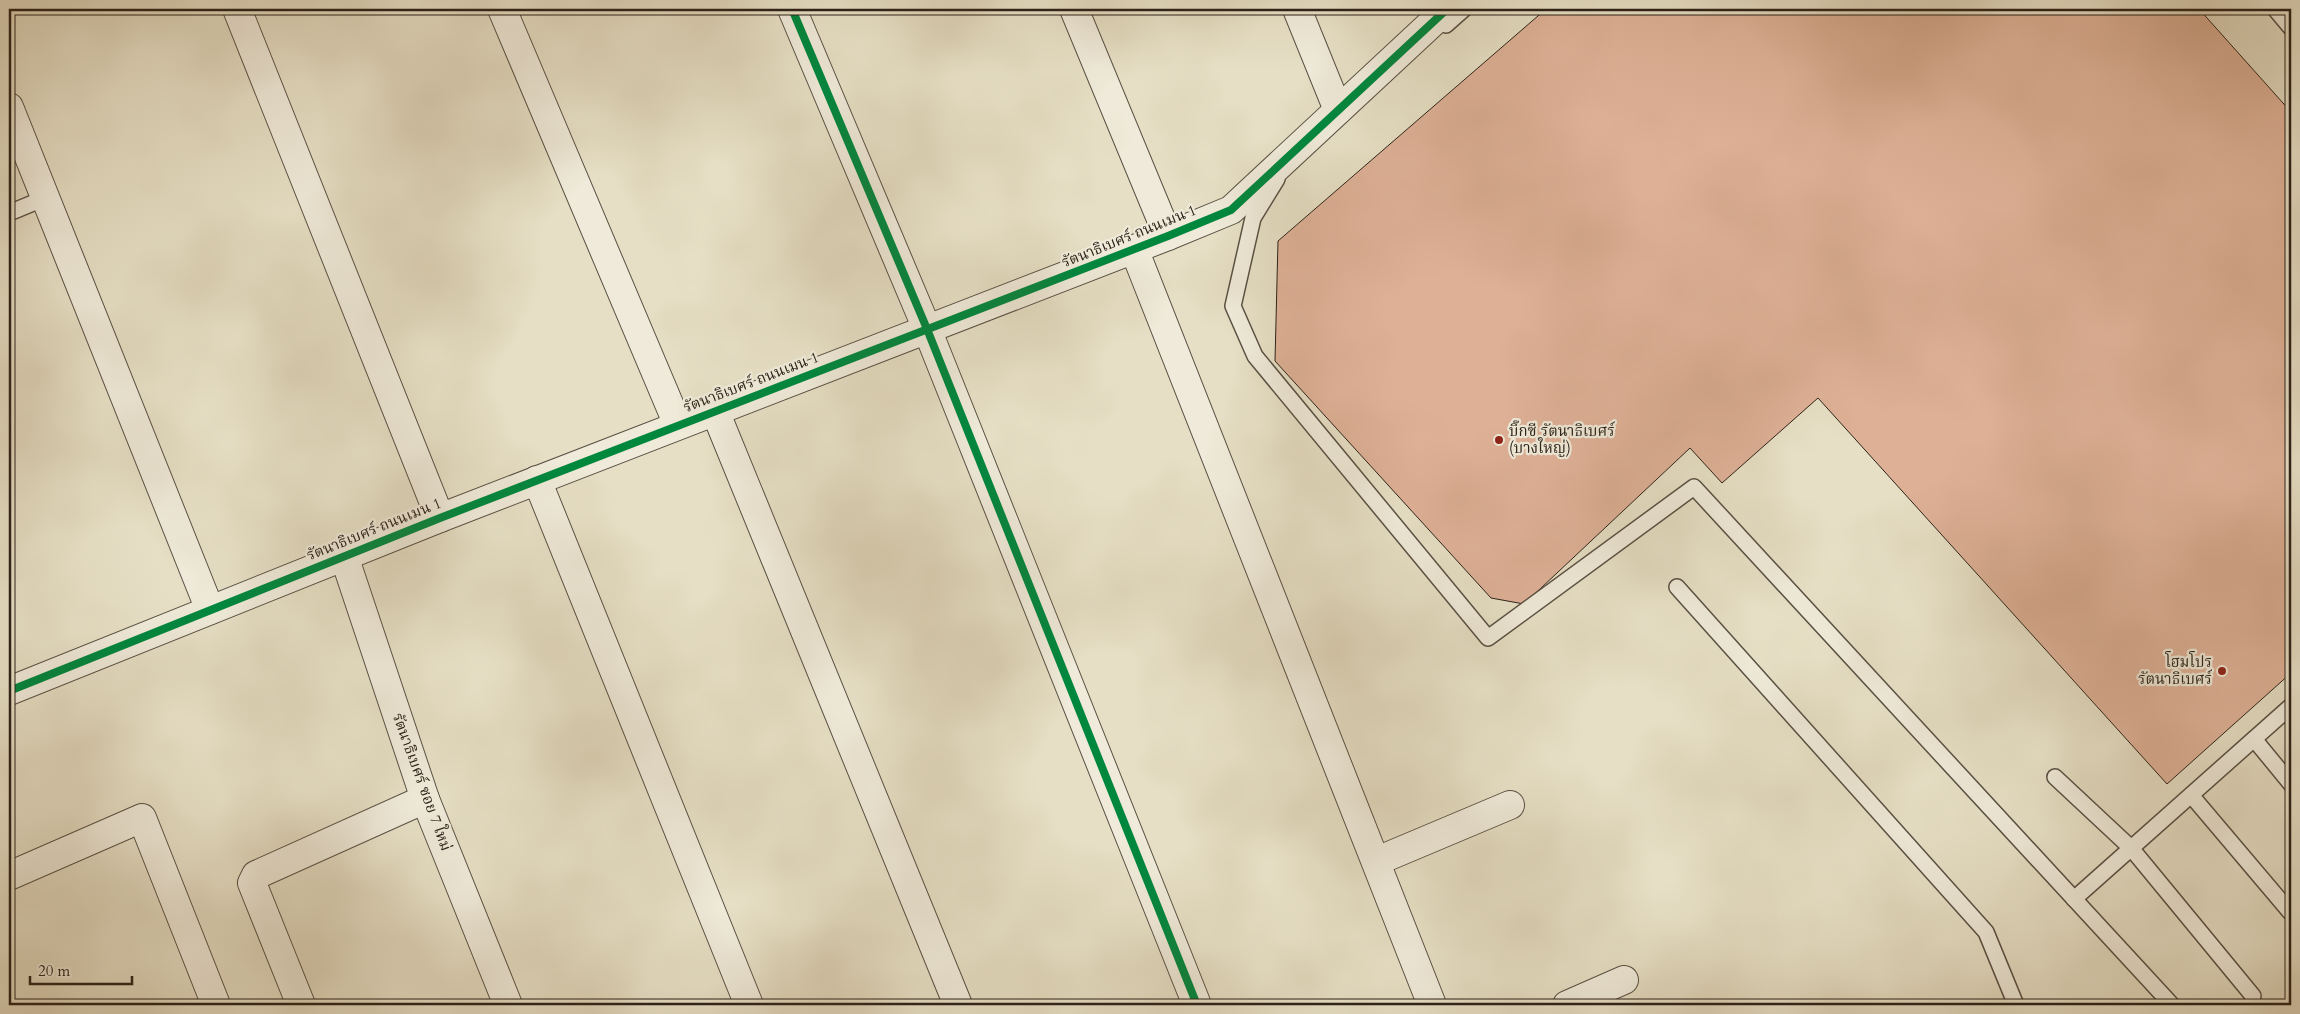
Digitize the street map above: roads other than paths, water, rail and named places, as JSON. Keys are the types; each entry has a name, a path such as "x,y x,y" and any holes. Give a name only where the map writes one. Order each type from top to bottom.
{"street":[{"path":"236,9 440,518"},
{"path":"502,9 678,425"},
{"path":"792,9 927,329 1197,1005"},
{"path":"1074,9 1168,236"},
{"path":"1297,9 1338,110"},
{"name":"รัตนาธิเบศร์ ถนนเมน 1","path":"11,683 210,610 440,518 1231,210 1446,9"},
{"path":"9,107 210,610"},
{"path":"1134,249 1377,861 1432,1005"},
{"path":"715,411 958,1005"},
{"path":"537,480 749,1005"},
{"name":"รัตนาธิเบศร์ ซอย 7 ใหม่","path":"344,556 425,799 508,1005"},
{"path":"301,1005 252,883 253,878 425,799"},
{"path":"1377,861 1510,805"},
{"path":"9,876 142,818 216,1005"},
{"path":"1566,1005 1624,980"}],"lane":[{"path":"1464,9 1279,176 1253,218 1234,306 1255,356 1488,638 1694,487 2172,1005"},
{"path":"2275,9 2291,28"},
{"path":"9,213 45,198"},
{"path":"1677,587 1986,932 2016,1005"},
{"path":"2074,898 2291,706"},
{"path":"2254,739 2291,784"},
{"path":"2055,777 2131,848 2253,996"},
{"path":"2191,795 2290,912"}],"place":[{"name":"บิ๊กซี รัตนาธิเบศร์ (บางใหญ่)","path":"1499,440"},
{"name":"โฮมโปร รัตนาธิเบศร์","path":"2222,671"}]}
